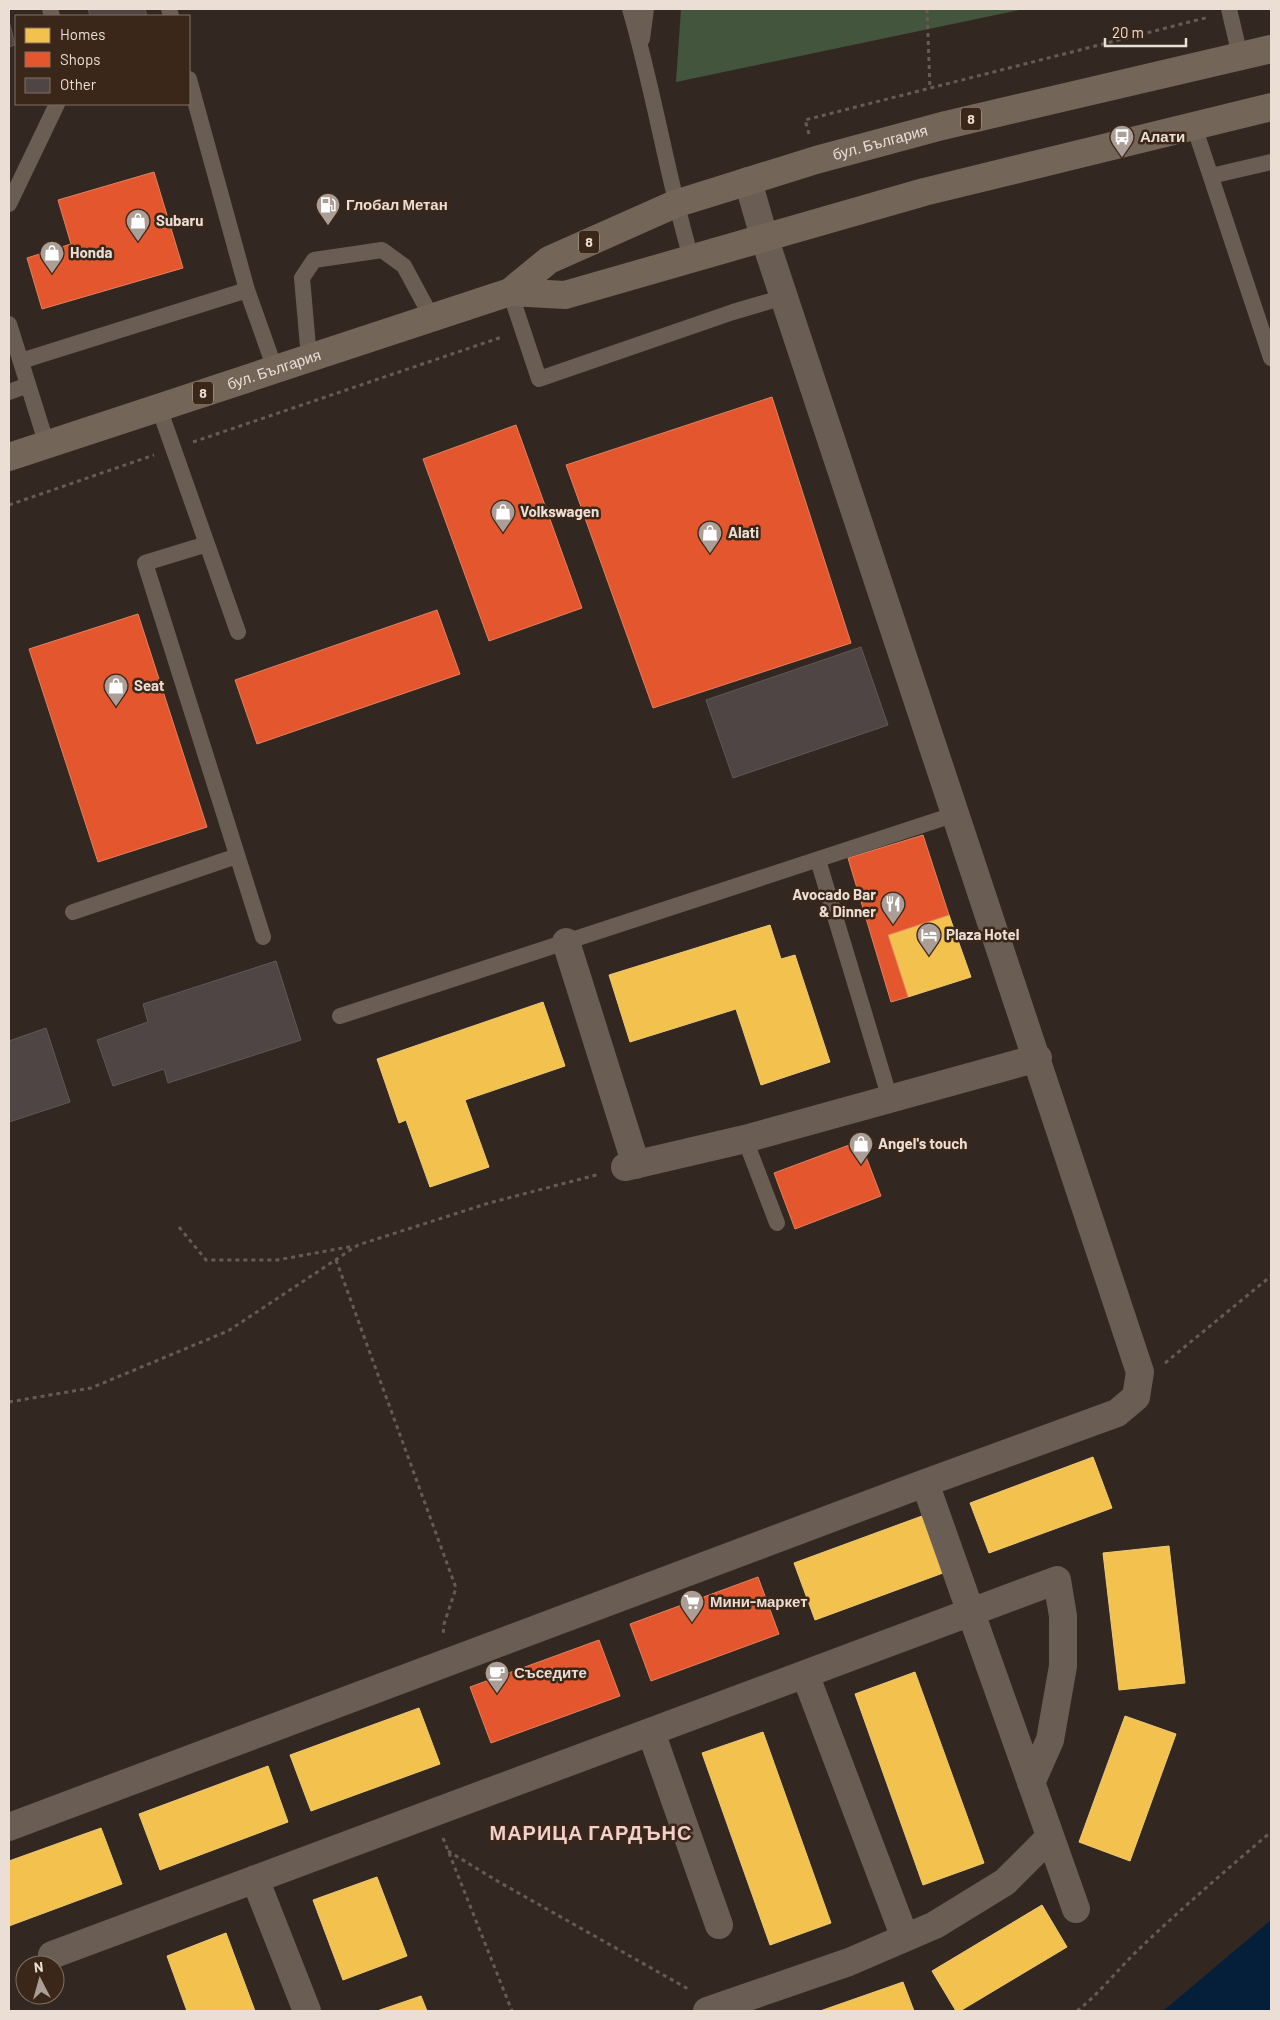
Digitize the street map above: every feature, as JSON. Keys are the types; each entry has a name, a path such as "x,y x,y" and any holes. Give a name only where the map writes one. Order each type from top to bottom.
{"main road":[{"name":"бул. България","path":"9,457 510,292 549,260 675,204 816,160 942,126 1271,49"},
{"name":"бул. България","path":"510,292 565,295 924,192 1271,107"}],"street":[{"path":"9,1827 925,1483 1117,1413 1136,1397 1140,1372 1038,1058 764,237 748,182"},
{"path":"566,942 630,1166 745,1139 1038,1058"},
{"path":"925,1483 1076,1910"},
{"path":"52,1955 1057,1580 1063,1616 1063,1666 1050,1740 1031,1783"},
{"path":"805,1674 905,1938"},
{"path":"651,1732 719,1925"},
{"path":"713,2009 849,1962 935,1925 1005,1882 1049,1838"},
{"path":"255,1879 307,2011"}],"lane":[{"path":"630,9 642,49 675,204 691,258"},
{"path":"642,49 646,9"},
{"path":"1229,9 1240,56"},
{"path":"190,83 247,290 275,369"},
{"path":"9,204 57,105"},
{"path":"1194,126 1271,358"},
{"path":"1211,176 1271,162"},
{"path":"309,358 302,278 314,260 382,250 404,266 432,318"},
{"path":"21,362 247,290"},
{"path":"510,292 539,379 733,312 784,297"},
{"path":"9,324 47,445"},
{"path":"9,392 28,385"},
{"path":"159,408 238,632"},
{"path":"207,544 145,563 262,937"},
{"path":"340,1016 956,814"},
{"path":"73,912 237,856"},
{"path":"818,860 890,1099"},
{"path":"745,1139 777,1223"}],"path":[{"path":"927,9 930,89"},
{"path":"178,1227 206,1260 277,1260 358,1245 489,1204 630,1166"},
{"path":"9,1402 91,1388 228,1331 358,1245"},
{"path":"336,1260 456,1588 444,1624 440,1665"},
{"path":"1140,1372 1167,1362 1271,1276"},
{"path":"433,1813 512,2011"},
{"path":"1077,2011 1205,1887 1271,1832"},
{"path":"448,1851 713,2009"}],"green space":[{"path":"681,9 1024,9 676,82"}],"water":[{"path":"1271,1920 1271,2011 1163,2011"}],"building: Homes":[{"name":"Plaza Hotel","path":"949,915 971,977 908,997 888,935"},
{"path":"770,925 781,959 795,955 830,1062 761,1085 736,1009 630,1042 609,975"},
{"path":"543,1002 565,1066 465,1100 489,1167 430,1187 406,1120 399,1123 377,1059"},
{"path":"1093,1457 1112,1508 989,1553 970,1503"},
{"path":"922,1516 943,1573 815,1620 794,1563"},
{"path":"1169,1546 1185,1683 1119,1690 1103,1553"},
{"path":"915,1672 984,1863 923,1885 855,1694"},
{"path":"419,1708 440,1764 311,1811 290,1755"},
{"path":"1125,1716 1176,1734 1130,1861 1079,1842"},
{"path":"763,1732 831,1923 770,1945 702,1753"},
{"path":"268,1766 288,1822 160,1870 139,1814"},
{"path":"101,1828 122,1884 9,1926 9,1861"},
{"path":"377,1877 407,1956 343,1980 313,1900"},
{"path":"1042,1905 1067,1947 960,2011 956,2011 932,1971"},
{"path":"226,1933 255,2011 187,2011 167,1956"},
{"path":"903,1982 914,2011 820,2011"},
{"path":"421,1996 427,2011 377,2011"}],"building: Shops":[{"path":"154,172 183,268 42,309 27,258 71,244 58,200"},
{"name":"Alati","path":"772,397 851,643 653,708 566,465"},
{"name":"Volkswagen","path":"516,425 582,608 489,641 423,459"},
{"path":"437,610 460,674 257,744 235,680"},
{"path":"138,614 207,827 98,862 29,649"},
{"name":"Avocado Bar & Dinner","path":"923,835 949,915 888,935 908,997 891,1002 848,858"},
{"path":"860,1141 881,1196 795,1229 774,1173"},
{"path":"758,1577 779,1634 651,1681 630,1624"},
{"path":"599,1640 620,1696 491,1743 470,1687"}],"building: Other":[{"path":"88,9 145,9 147,15 90,15"},
{"path":"9,21 15,45 9,47"},
{"path":"861,647 888,725 733,778 706,700"},
{"path":"276,961 301,1040 168,1083 164,1069 113,1086 97,1040 148,1022 143,1004"},
{"path":"46,1028 70,1102 9,1122 9,1041"}],"place":[{"name":"Алати","path":"1122,158"},
{"name":"Глобал Метан","path":"328,226"},
{"name":"Subaru","path":"138,242"},
{"name":"Honda","path":"52,274"},
{"name":"Volkswagen","path":"503,533"},
{"name":"Alati","path":"710,554"},
{"name":"Seat","path":"116,707"},
{"name":"Avocado Bar & Dinner","path":"893,925"},
{"name":"Plaza Hotel","path":"929,956"},
{"name":"Angel's touch","path":"861,1165"},
{"name":"Мини-маркет","path":"692,1623"},
{"name":"Съседите","path":"497,1694"}],"district":[{"name":"МАРИЦА ГАРДЪНС","path":"591,1833"}]}
